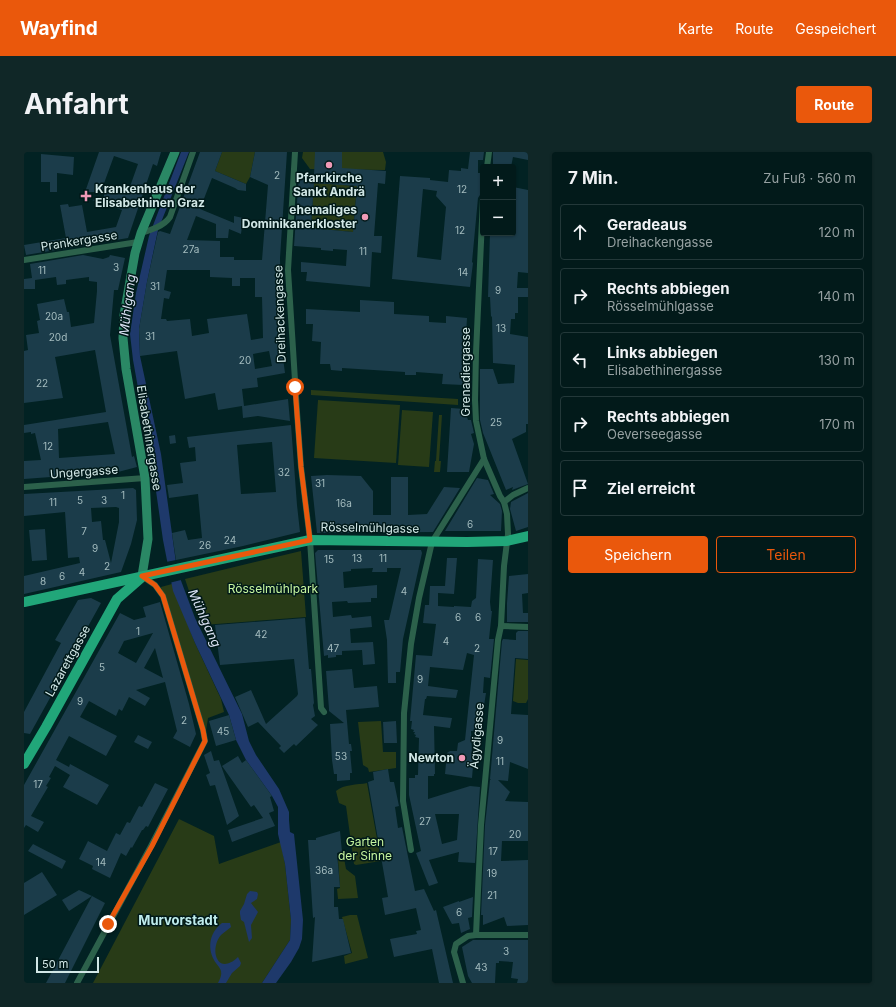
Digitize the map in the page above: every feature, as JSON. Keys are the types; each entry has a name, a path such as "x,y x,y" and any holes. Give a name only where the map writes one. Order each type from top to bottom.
{"main road":[{"name":"Elisabethinergasse","path":"142,576 148,539 145,478 126,369 123,338 124,315 138,242 145,232 175,152"},
{"name":"Rösselmühlgasse","path":"24,602 310,540 432,542 507,541 528,536"},
{"name":"Lazarettgasse","path":"24,764 117,599 142,576"}],"street":[{"path":"145,232 163,224 170,217 193,152"},
{"name":"Dreihackengasse","path":"295,152 288,270 298,431 310,540 321,708 324,712"},
{"path":"487,164 489,152"},
{"name":"Grenadiergasse","path":"483,200 476,353 476,421 484,459 504,502 507,514 507,541"},
{"name":"Prankergasse","path":"24,260 138,242"},
{"path":"411,850 404,800 404,713 412,636 418,598 432,542 484,459"},
{"name":"Ungergasse","path":"24,487 145,478"},
{"path":"504,502 513,495 528,488"},
{"name":"Ägydigasse","path":"476,935 481,824 488,735 498,640 501,626 507,541"},
{"path":"77,983 152,846 205,741 163,596 155,585 142,576"},
{"path":"501,626 528,627"},
{"path":"463,983 454,952 456,944 468,936 476,935 528,935"}],"green space":[{"path":"222,152 255,152 250,177 246,184 215,171"},
{"path":"303,152 383,152 386,162 385,170 310,169 302,158"},
{"path":"314,183 357,186 353,232 311,228"},
{"path":"311,390 458,399 458,405 311,395"},
{"path":"318,400 400,405 396,463 314,458"},
{"path":"402,410 433,412 429,467 398,465"},
{"path":"439,415 442,415 439,461 441,461 440,472 434,472 436,461"},
{"name":"Rösselmühlpark","path":"301,551 306,617 203,625 199,621 185,579"},
{"path":"172,584 195,643 221,699 224,712 208,718 206,731 161,587"},
{"path":"516,659 528,660 528,699 526,703 518,703 513,701"},
{"path":"381,721 383,752 396,752 396,768 369,772 368,768 363,765 358,722"},
{"name":"Garten der Sinne","path":"367,783 381,861 356,865 354,864 346,806 339,803 336,791 347,786"},
{"path":"179,819 214,836 219,864 281,842 291,920 290,940 262,983 93,983"},
{"path":"344,858 346,869 355,876 358,898 338,899 337,889 340,888 338,859"},
{"path":"357,915 368,958 345,964 344,956 352,953 342,917"}],"water":[{"name":"Mühlgang","path":"181,152 189,152 158,230 139,329 140,356 161,454 177,570 195,618 242,714 249,741 256,755 279,789 289,812 290,832 294,834 303,920 302,939 291,962 276,983 262,983 290,940 291,920 285,864 278,834 278,807 272,796 246,760 236,740 229,715 195,643 173,591 163,540 130,334 136,293 149,236"},
{"path":"250,891 257,892 258,894 257,899 251,903 258,912 251,925 252,938 249,942 244,922 241,920 240,911 247,894"},
{"path":"222,923 230,923 231,927 221,935 217,941 217,959 220,963 225,964 238,957 241,963 226,983 218,983 221,976 221,971 212,955 210,945 212,935"}],"pier":[{"path":"176,560 181,580 169,583 166,562"}],"building":[{"path":"99,152 161,152 157,166 153,164 128,238 26,255 24,245 66,238 60,205 68,204 69,207 82,205 87,232 116,227 122,210 92,200 104,198 104,192 85,192","holes":["114,156 138,164 127,195 103,186"]},
{"path":"200,152 222,152 215,171 246,184 246,191 238,190 212,178 200,209 234,223 234,216 243,218 241,234 229,229 228,238 216,238 216,224 196,216 187,240 220,241 220,257 234,257 234,260 262,260 268,185 250,177 255,152 287,152 280,258 282,336 280,336 285,373 257,378 258,387 242,389 244,406 288,399 290,421 258,416 243,418 242,406 218,410 215,393 185,399 177,351 140,356 139,329 158,232 160,231 170,234","holes":["167,270 210,270 210,277 232,278 232,286 240,286 240,278 255,278 255,297 262,297 263,338 251,340 247,314 207,319 209,333 192,336 190,319 167,321 166,319 161,319 164,298 169,299 171,292 164,290","269,351 272,366 255,369 253,354"]},
{"name":"ehemaliges Dominikanerkloster","path":"315,152 342,152 342,168 386,171 385,184 378,183 374,236 382,236 381,253 372,252 370,287 306,281 307,272 301,272 301,262 346,266 347,250 333,249 333,251 321,250 321,248 294,246 299,174 314,175","holes":["314,183 357,186 353,232 311,228"]},
{"path":"470,152 484,152 483,160 478,160 478,173 480,173 480,195 478,198 470,287 392,279 400,176 430,178 430,180 448,182 449,170 461,171 461,168 468,169","holes":["423,189 437,191 436,196 446,207 441,260 417,257"]},
{"path":"493,152 528,152 528,160 513,157 512,164 493,164"},
{"path":"41,154 74,157 73,175 57,173 57,192 50,192 50,182 41,182"},
{"path":"516,188 528,190 528,273 518,272 517,288 528,288 528,297 518,297 518,313 515,313 515,319 511,319 510,334 528,337 528,424 526,424 526,432 512,439 528,484 512,490 513,487 506,490 483,433 480,420 480,369 493,369 498,384 514,383 515,365 493,363 492,317 490,297 488,297 490,236 516,236"},
{"path":"83,255 103,259 109,257 110,255 125,258 118,290 114,290 110,335 132,457 134,456 137,467 118,472 24,479 24,461 41,460 35,433 24,433 24,425 106,412 95,350 55,357 63,398 24,403 24,351 28,350 26,335 39,333 37,321 40,320 37,304 64,299 67,312 69,312 71,327 94,323 97,291 97,282 89,281 89,277 66,280 66,284 57,285 56,277 35,280 35,289 24,289 24,279 32,278 30,264","holes":["108,422 115,454 59,458 58,429"]},
{"path":"360,300 394,302 394,314 429,316 429,322 446,323 446,316 467,318 463,385 442,384 443,374 416,372 416,375 405,375 405,372 342,368 342,371 331,370 330,364 320,364 321,342 312,341 313,324 306,324 306,309 360,312"},
{"path":"451,408 464,409 468,420 471,420 474,433 471,434 474,444 469,472 447,472"},
{"path":"291,425 300,532 176,560 172,533 185,530 188,540 202,538 198,494 169,498 167,485 183,483 180,463 196,461 195,447 189,448 187,437","holes":["272,442 276,492 241,494 237,445"]},
{"path":"175,435 176,443 170,444 169,436"},
{"path":"311,476 361,476 373,491 373,515 391,515 391,477 408,477 408,515 427,514 444,487 460,488 433,532 317,533"},
{"path":"477,478 488,480 494,494 490,495 500,504 502,511 501,531 445,531"},
{"path":"133,488 136,490 137,520 131,544 121,572 24,594 24,576 80,563 79,557 68,558 65,512 24,516 24,494","holes":["91,508 119,508 119,522 111,563 105,540 103,540 101,521 92,522"]},
{"path":"528,493 528,527 516,531 510,509 511,502"},
{"path":"45,529 47,560 32,561 29,530"},
{"path":"318,550 421,550 422,553 403,639 400,672 396,672 396,683 388,683 387,640 384,620 389,620 401,568 387,568 387,572 372,572 373,568 351,569 351,571 343,572 344,588 377,585 377,598 371,598 371,602 332,602 333,617 351,615 352,618 371,616 372,627 350,629 351,643 373,642 375,664 363,665 362,650 342,651 342,655 336,655 336,657 328,658 328,655 324,656 315,553"},
{"path":"447,558 457,558 454,594 438,593 438,606 471,607 472,601 476,598 478,559 493,560 490,602 492,611 489,639 494,639 490,678 484,677 483,693 486,693 480,731 471,731 472,754 474,755 472,778 445,774 447,753 450,751 457,751 458,743 465,740 474,655 467,653 463,670 430,667 428,686 458,690 456,698 427,696 425,699 423,715 452,718 450,728 434,726 435,774 434,776 428,776 428,799 470,786 480,787 475,863 458,862 459,852 429,860 438,883 429,886 416,853 421,851 409,795 409,778 415,778 415,775 418,775 419,738 415,737 415,732 413,732 414,730 411,729 412,721 410,721 416,655 432,656 436,624 423,623 425,605 429,605 430,586 445,586","holes":["435,814 459,814 457,840 442,844"]},
{"path":"528,574 528,593 522,594 523,613 528,613 528,622 507,622 509,576"},
{"path":"91,598 101,603 30,734 24,733 24,712 61,643 55,640 78,600"},
{"path":"160,602 196,734 190,747 173,738 177,731 165,682 136,690 150,698 145,706 129,697 122,711 119,709 116,716 89,701 80,717 117,736 106,756 69,736 56,760 69,767 70,764 109,785 97,805 63,787 70,775 55,766 49,777 51,778 46,786 48,787 31,816 44,822 38,832 26,825 24,828 24,785 120,613 134,620 146,617 143,607","holes":["153,633 136,663 118,653 124,641","155,648 163,678 144,668"]},
{"path":"305,618 315,716 311,719 318,725 296,746 294,744 284,753 279,748 281,746 258,722 248,727 235,697 251,690 266,724 298,694 294,659 220,665 215,625"},
{"path":"518,631 528,631 528,659 515,658 511,714 528,715 528,769 510,762 508,781 498,780 510,792 505,801 528,802 528,841 502,841 501,861 528,860 528,925 507,926 504,917 483,925 483,915 481,915 485,825 491,779 502,641 503,639 516,640 516,633"},
{"path":"352,669 354,688 377,686 379,707 346,710 349,744 351,744 352,751 350,751 352,773 350,773 350,780 337,781 337,774 334,774 332,760 330,724 344,723 329,711 326,671"},
{"path":"229,715 236,740 216,746 209,721"},
{"path":"396,721 397,743 384,743 383,722"},
{"path":"138,735 152,742 148,749 134,742"},
{"path":"211,751 214,761 219,760 239,816 227,825 215,785 210,786 206,775 210,773 204,755"},
{"path":"238,756 242,763 246,760 272,796 270,797 274,811 269,813 275,826 232,842 228,830 263,818 254,805 251,807 222,766"},
{"path":"388,769 390,782 394,782 399,806 395,807 398,828 402,827 415,891 424,889 434,911 436,910 453,983 439,983 432,949 394,957 390,939 417,934 416,931 421,930 416,908 385,915 382,898 388,897 368,782 374,780 373,772"},
{"path":"155,783 168,789 148,827 146,826 142,830 126,856 121,853 110,878 92,869 93,866 79,859 88,841 107,851 116,833 120,835 127,822 130,823 139,806 142,807"},
{"path":"340,831 342,852 337,853 340,887 334,887 334,907 338,907 339,919 343,919 351,953 312,962 315,917 313,918 308,840 316,840 316,838"},
{"path":"33,844 66,861 62,869 28,851"},
{"path":"42,872 57,895 24,915 24,883"},
{"path":"79,890 92,896 69,911 62,900"},
{"path":"92,896 105,903 65,983 46,983"},
{"path":"473,897 472,917 468,918 470,929 461,933 459,923 452,924 443,907"},
{"path":"473,940 528,940 528,983 517,983 518,979 511,978 513,962 499,961 499,963 496,963 495,983 472,983 468,976 462,947"}],"place":[{"name":"Pfarrkirche Sankt Andrä","path":"329,165"},
{"name":"Krankenhaus der Elisabethinen Graz","path":"86,196"},
{"name":"ehemaliges Dominikanerkloster","path":"365,217"},
{"name":"Newton","path":"462,758"}],"district":[{"name":"Murvorstadt","path":"178,920"}],"route":[{"path":"108,924 152,846 205,741 163,596 155,585 142,576 310,540 301,467 295,387"}]}
